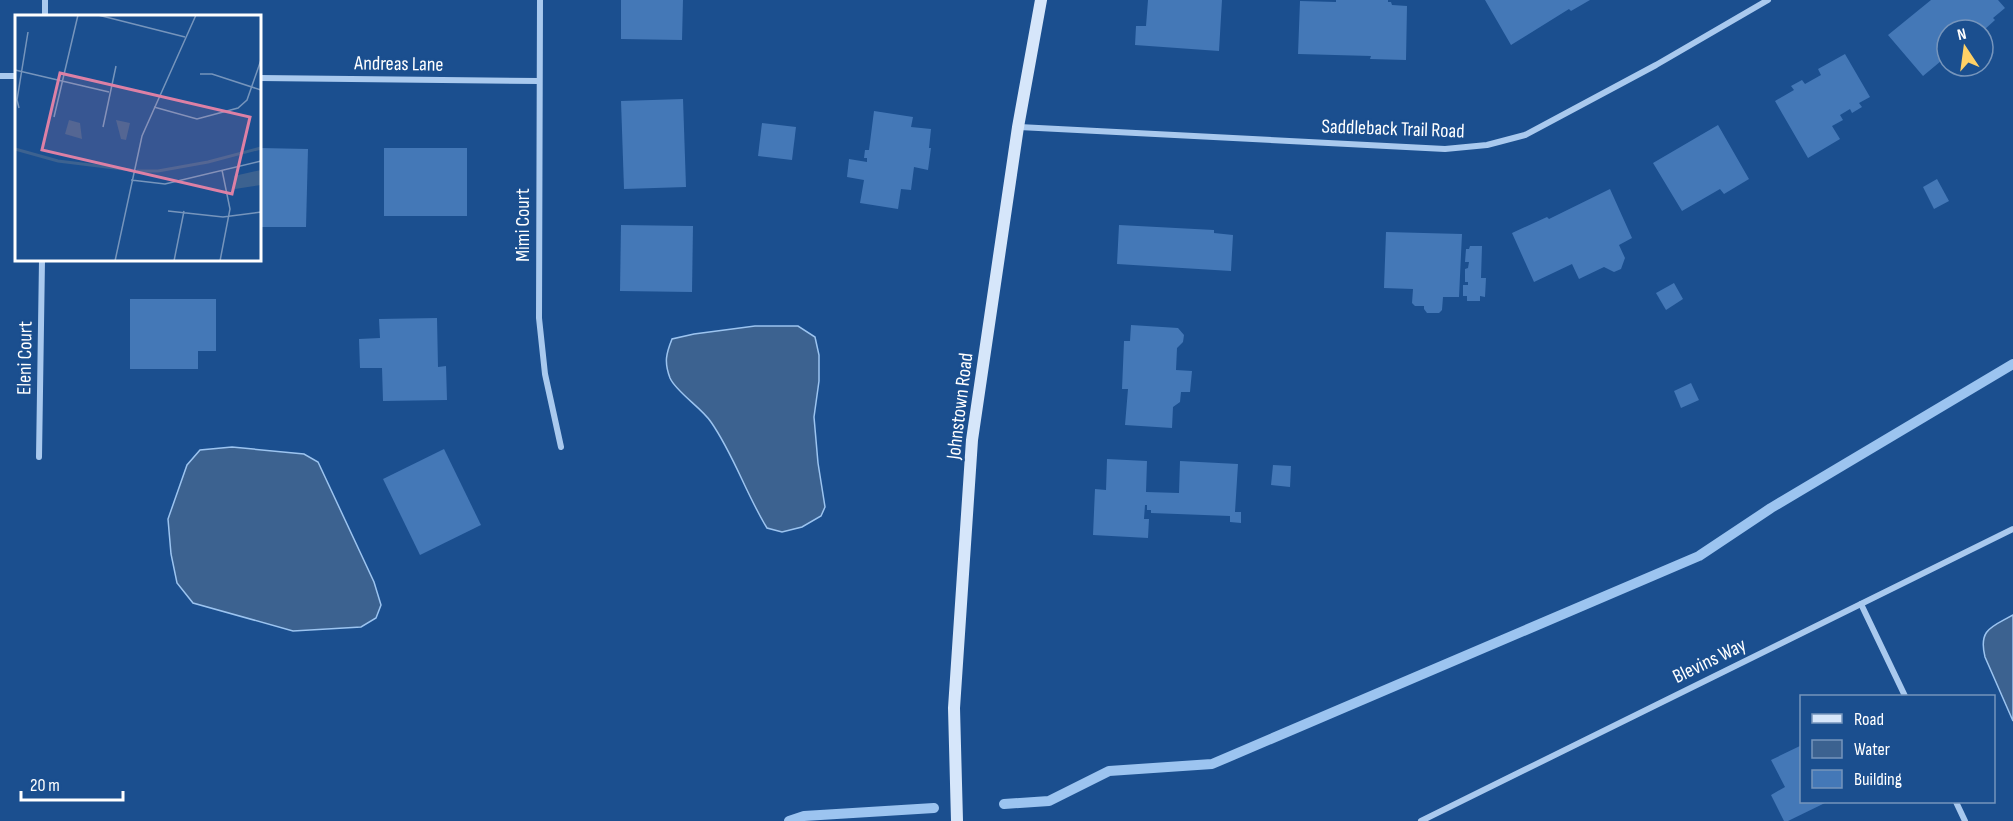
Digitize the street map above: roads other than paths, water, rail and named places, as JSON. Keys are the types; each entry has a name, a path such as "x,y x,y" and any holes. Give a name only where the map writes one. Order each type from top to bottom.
{"main road":[{"name":"Johnstown Road","path":"957,821 954,708 972,440 1018,127 1041,0"}],"street":[{"name":"Mimi Court","path":"540,0 539,318 545,374 561,447"},
{"name":"Saddleback Trail Road","path":"1018,127 1445,149 1487,145 1525,135 1656,65 1768,0"},
{"name":"Andreas Lane","path":"261,78 539,81"},
{"name":"Eleni Court","path":"39,457 42,261"},
{"name":"Blevins Way","path":"1421,821 2013,529"},
{"path":"1861,604 1905,695"},
{"path":"1957,803 1965,821"}],"water":[{"path":"755,326 798,326 815,337 819,355 819,381 814,417 825,507 821,516 802,527 782,532 767,528 719,435 707,417 673,383 666,363 672,339"},
{"path":"232,447 304,454 318,462 374,582 381,605 376,618 361,627 293,631 193,603 177,583 171,554 168,519 187,465 200,450"},
{"path":"2013,615 2013,721 1985,657 1983,640 1988,630"}],"waterway":[{"path":"1004,804 1049,801 1109,771 1212,764 1699,556 1771,508 2013,364"},
{"path":"789,821 804,816 934,808"}]}
